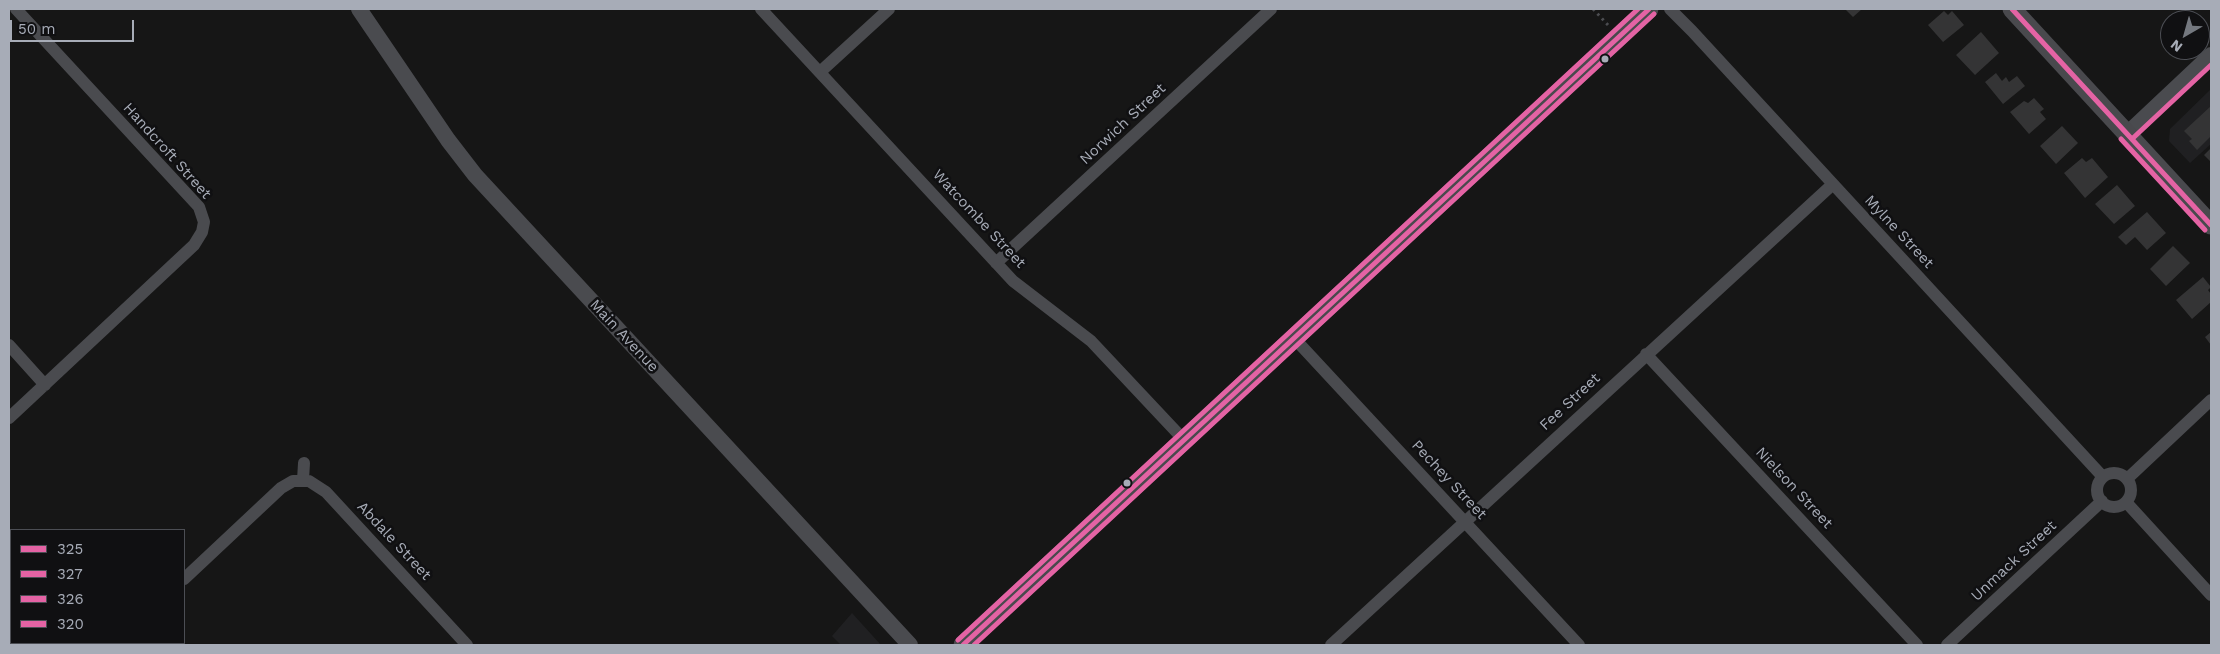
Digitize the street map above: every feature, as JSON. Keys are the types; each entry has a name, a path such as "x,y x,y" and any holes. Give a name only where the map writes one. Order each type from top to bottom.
{"main road":[{"path":"964,645 1649,9"},
{"path":"2012,9 2211,225"}],"street":[{"name":"Handcroft Street","path":"9,418 194,245 202,232 204,222 199,207 16,9"},
{"name":"Main Avenue","path":"359,9 448,140 476,175 910,645"},
{"name":"Watcombe Street","path":"761,9 996,263 1032,297 1091,341 1184,440"},
{"path":"820,72 889,9"},
{"name":"Norwich Street","path":"996,263 1271,9"},
{"name":"Mylne Street","path":"1670,9 2103,477"},
{"path":"2127,134 2211,55"},
{"name":"Fee Street","path":"1331,645 1833,184"},
{"name":"Pechey Street","path":"1294,338 1579,645"},
{"path":"9,346 45,385"},
{"name":"Nielson Street","path":"1646,354 1917,645"},
{"path":"2127,478 2211,400"},
{"path":"185,578 281,488 293,481 303,480 304,463"},
{"path":"2113,473 2127,478 2131,493 2126,502 2111,506 2102,501 2098,486 2103,477 2113,473"},
{"name":"Abdale Street","path":"303,480 314,483 326,492 467,645"},
{"name":"Unmack Street","path":"1946,645 2102,501"},
{"path":"2126,502 2211,595"}],"shaded area":[{"path":"2211,89 2211,144 2190,163 2169,141 2170,129"},
{"path":"852,613 881,645 841,645 832,636"}],"building":[{"path":"1845,9 1862,9 1853,17"},
{"path":"1944,11 1948,15 1952,11 1964,25 1943,42 1928,25"},
{"path":"1981,32 1999,53 1975,75 1956,55"},
{"path":"1996,73 2002,81 2006,77 2009,82 2017,76 2025,86 2003,104 1985,82"},
{"path":"2034,98 2044,109 2040,112 2046,119 2029,134 2010,112 2024,101 2028,103"},
{"path":"2211,106 2211,136 2197,150 2189,141 2192,139 2184,131"},
{"path":"2062,126 2078,143 2056,164 2040,146"},
{"path":"2211,148 2211,162 2204,155"},
{"path":"2082,158 2086,162 2092,158 2108,177 2085,198 2064,173"},
{"path":"2117,185 2135,206 2114,224 2095,204"},
{"path":"2147,212 2166,233 2147,250 2135,237 2126,245 2118,237"},
{"path":"2173,246 2190,263 2166,286 2150,269"},
{"path":"2203,277 2211,287 2208,290 2211,294 2211,302 2192,319 2176,300"},
{"path":"2211,332 2211,345 2205,337"}],"transit line":[{"name":"326","path":"958,640 1638,9"},
{"name":"325","path":"963,645 1649,9"},
{"name":"325","path":"2012,9 2211,225"},
{"name":"327","path":"974,645 1654,14"},
{"name":"320","path":"2132,139 2211,65"},
{"name":"320","path":"2121,139 2205,230"}]}
